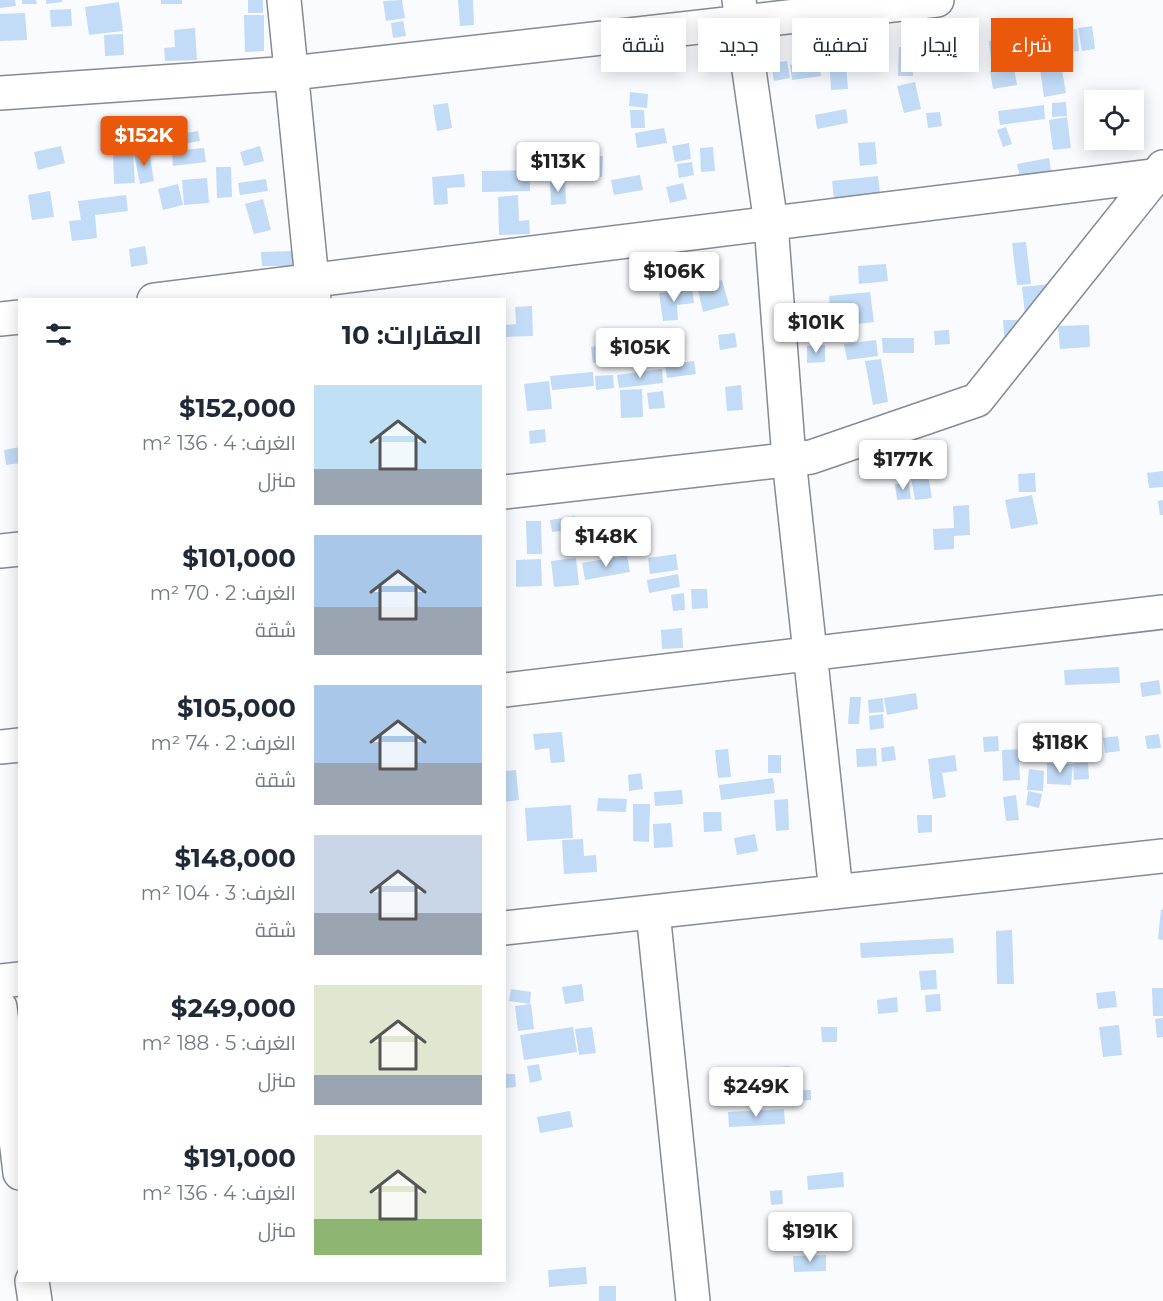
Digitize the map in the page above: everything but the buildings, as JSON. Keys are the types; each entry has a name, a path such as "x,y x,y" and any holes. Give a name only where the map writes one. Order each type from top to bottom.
{"street":[{"path":"284,0 313,290"},
{"path":"0,93 292,72 741,11 937,0"},
{"path":"741,11 771,224 789,459 836,892"},
{"path":"186,298 313,290 1161,171"},
{"path":"506,492 811,457 977,400 1161,171"},
{"path":"0,319 18,317"},
{"path":"0,551 18,549"},
{"path":"506,690 1163,612"},
{"path":"0,747 18,745"},
{"path":"506,928 1163,856"},
{"path":"653,912 693,1301"},
{"path":"0,981 18,979"},
{"path":"0,1007 18,1156"},
{"path":"32,1282 34,1301"}]}
